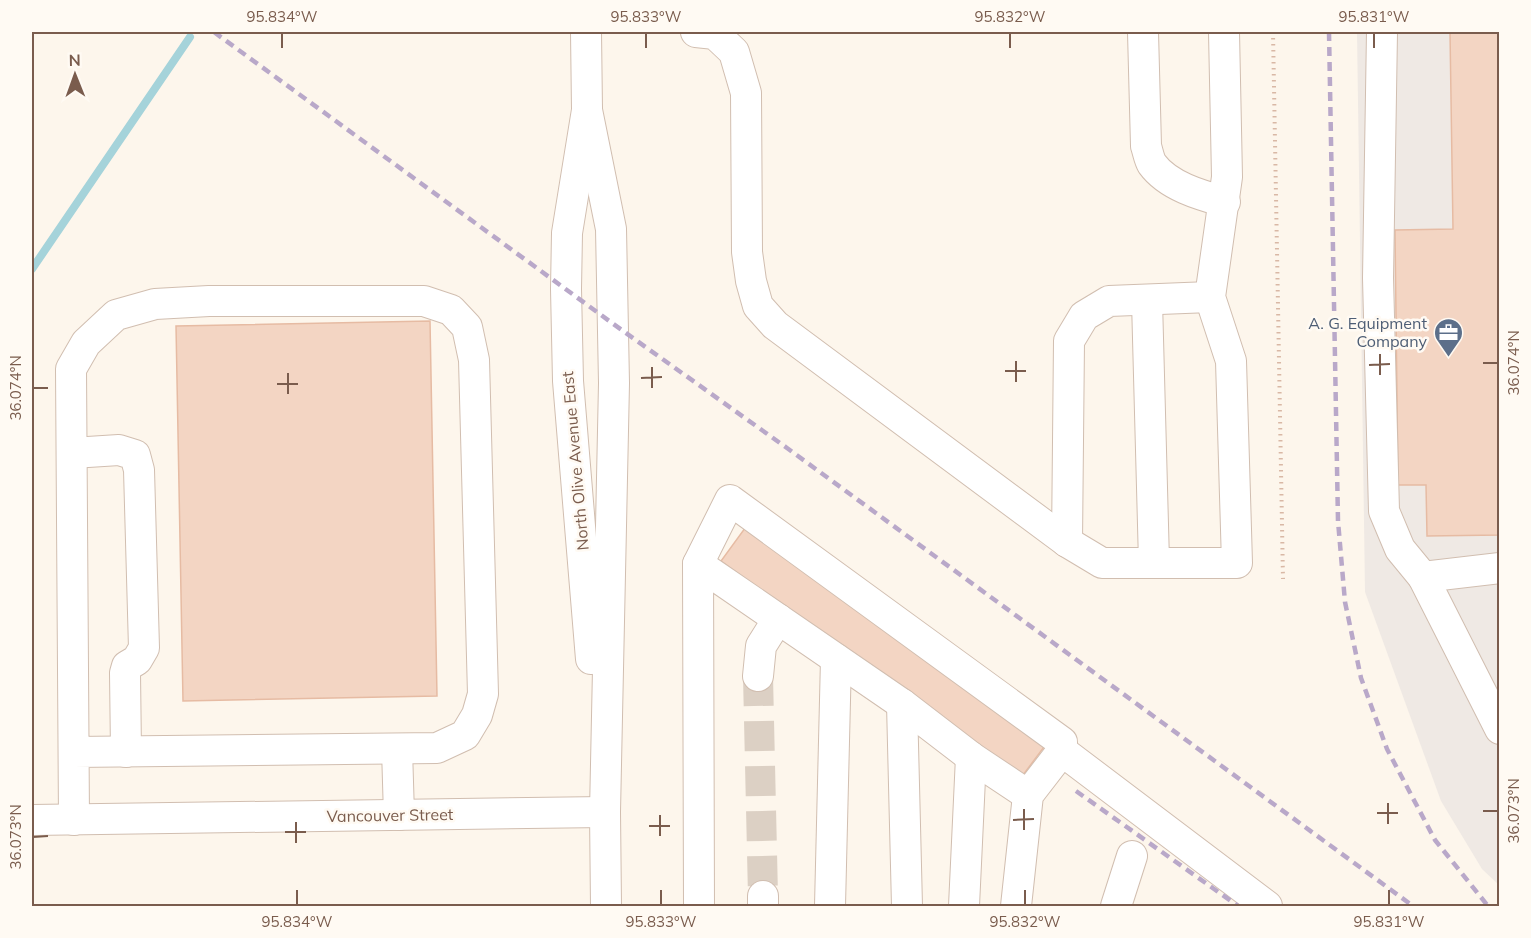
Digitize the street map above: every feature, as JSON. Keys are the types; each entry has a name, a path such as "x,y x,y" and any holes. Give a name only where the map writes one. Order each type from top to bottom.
{"street":[{"name":"North Olive Avenue East","path":"586,32 587,110 567,233 567,358 604,812"},
{"path":"696,32 715,34 734,52 746,93 747,252 751,281 758,306 775,326 1067,542 1102,563 1237,563 1231,361 1210,297 1227,177 1224,32"},
{"path":"1143,32 1146,146 1151,163 1166,177 1194,193 1225,202"},
{"path":"1382,32 1378,278 1384,511 1400,549 1423,576 1500,729"},
{"name":"North Olive Avenue East","path":"587,110 611,229 615,382 604,812 606,906"},
{"path":"1067,542 1069,341 1084,316 1109,301 1210,297"},
{"path":"74,752 437,748 465,735 477,715 483,694 474,360 467,327 451,310 424,301 209,301 155,304 116,315 86,343 71,369 74,820"},
{"path":"1146,301 1154,562"},
{"path":"72,453 119,450 135,455 139,470 144,648 137,660 128,666 125,673 126,752"},
{"path":"699,906 698,564 730,500 1062,742 1062,751 1028,795 1016,906"},
{"path":"698,564 1028,795"},
{"path":"1423,576 1500,568"},
{"path":"758,676 761,646 778,619"},
{"path":"830,906 836,659"},
{"path":"902,705 907,906"},
{"path":"397,749 399,815"},
{"path":"1062,751 1267,906"},
{"path":"964,906 971,757"},
{"name":"Vancouver Street","path":"32,820 604,812"},
{"path":"1116,906 1132,856"}],"path":[{"path":"1273,32 1283,579"}],"shaded area":[{"name":"A. G. Equipment Company","path":"1357,32 1499,32 1499,885 1482,869 1441,801 1365,592"}],"building":[{"name":"A. G. Equipment Company","path":"1450,32 1500,32 1500,535 1427,536 1426,485 1398,485 1395,230 1453,229"},
{"path":"430,321 437,696 183,701 176,326"},
{"path":"748,524 1047,743 1020,779 721,561"}],"waterway":[{"path":"32,269 190,37"}],"tunnel":[{"path":"758,676 763,896"}],"railway":[{"path":"214,32 1413,906"},
{"path":"1329,32 1338,521 1345,602 1361,678 1387,749 1435,840 1488,906"},
{"path":"1076,791 1238,906"}],"place":[{"name":"A. G. Equipment Company","path":"1448,358"}]}
